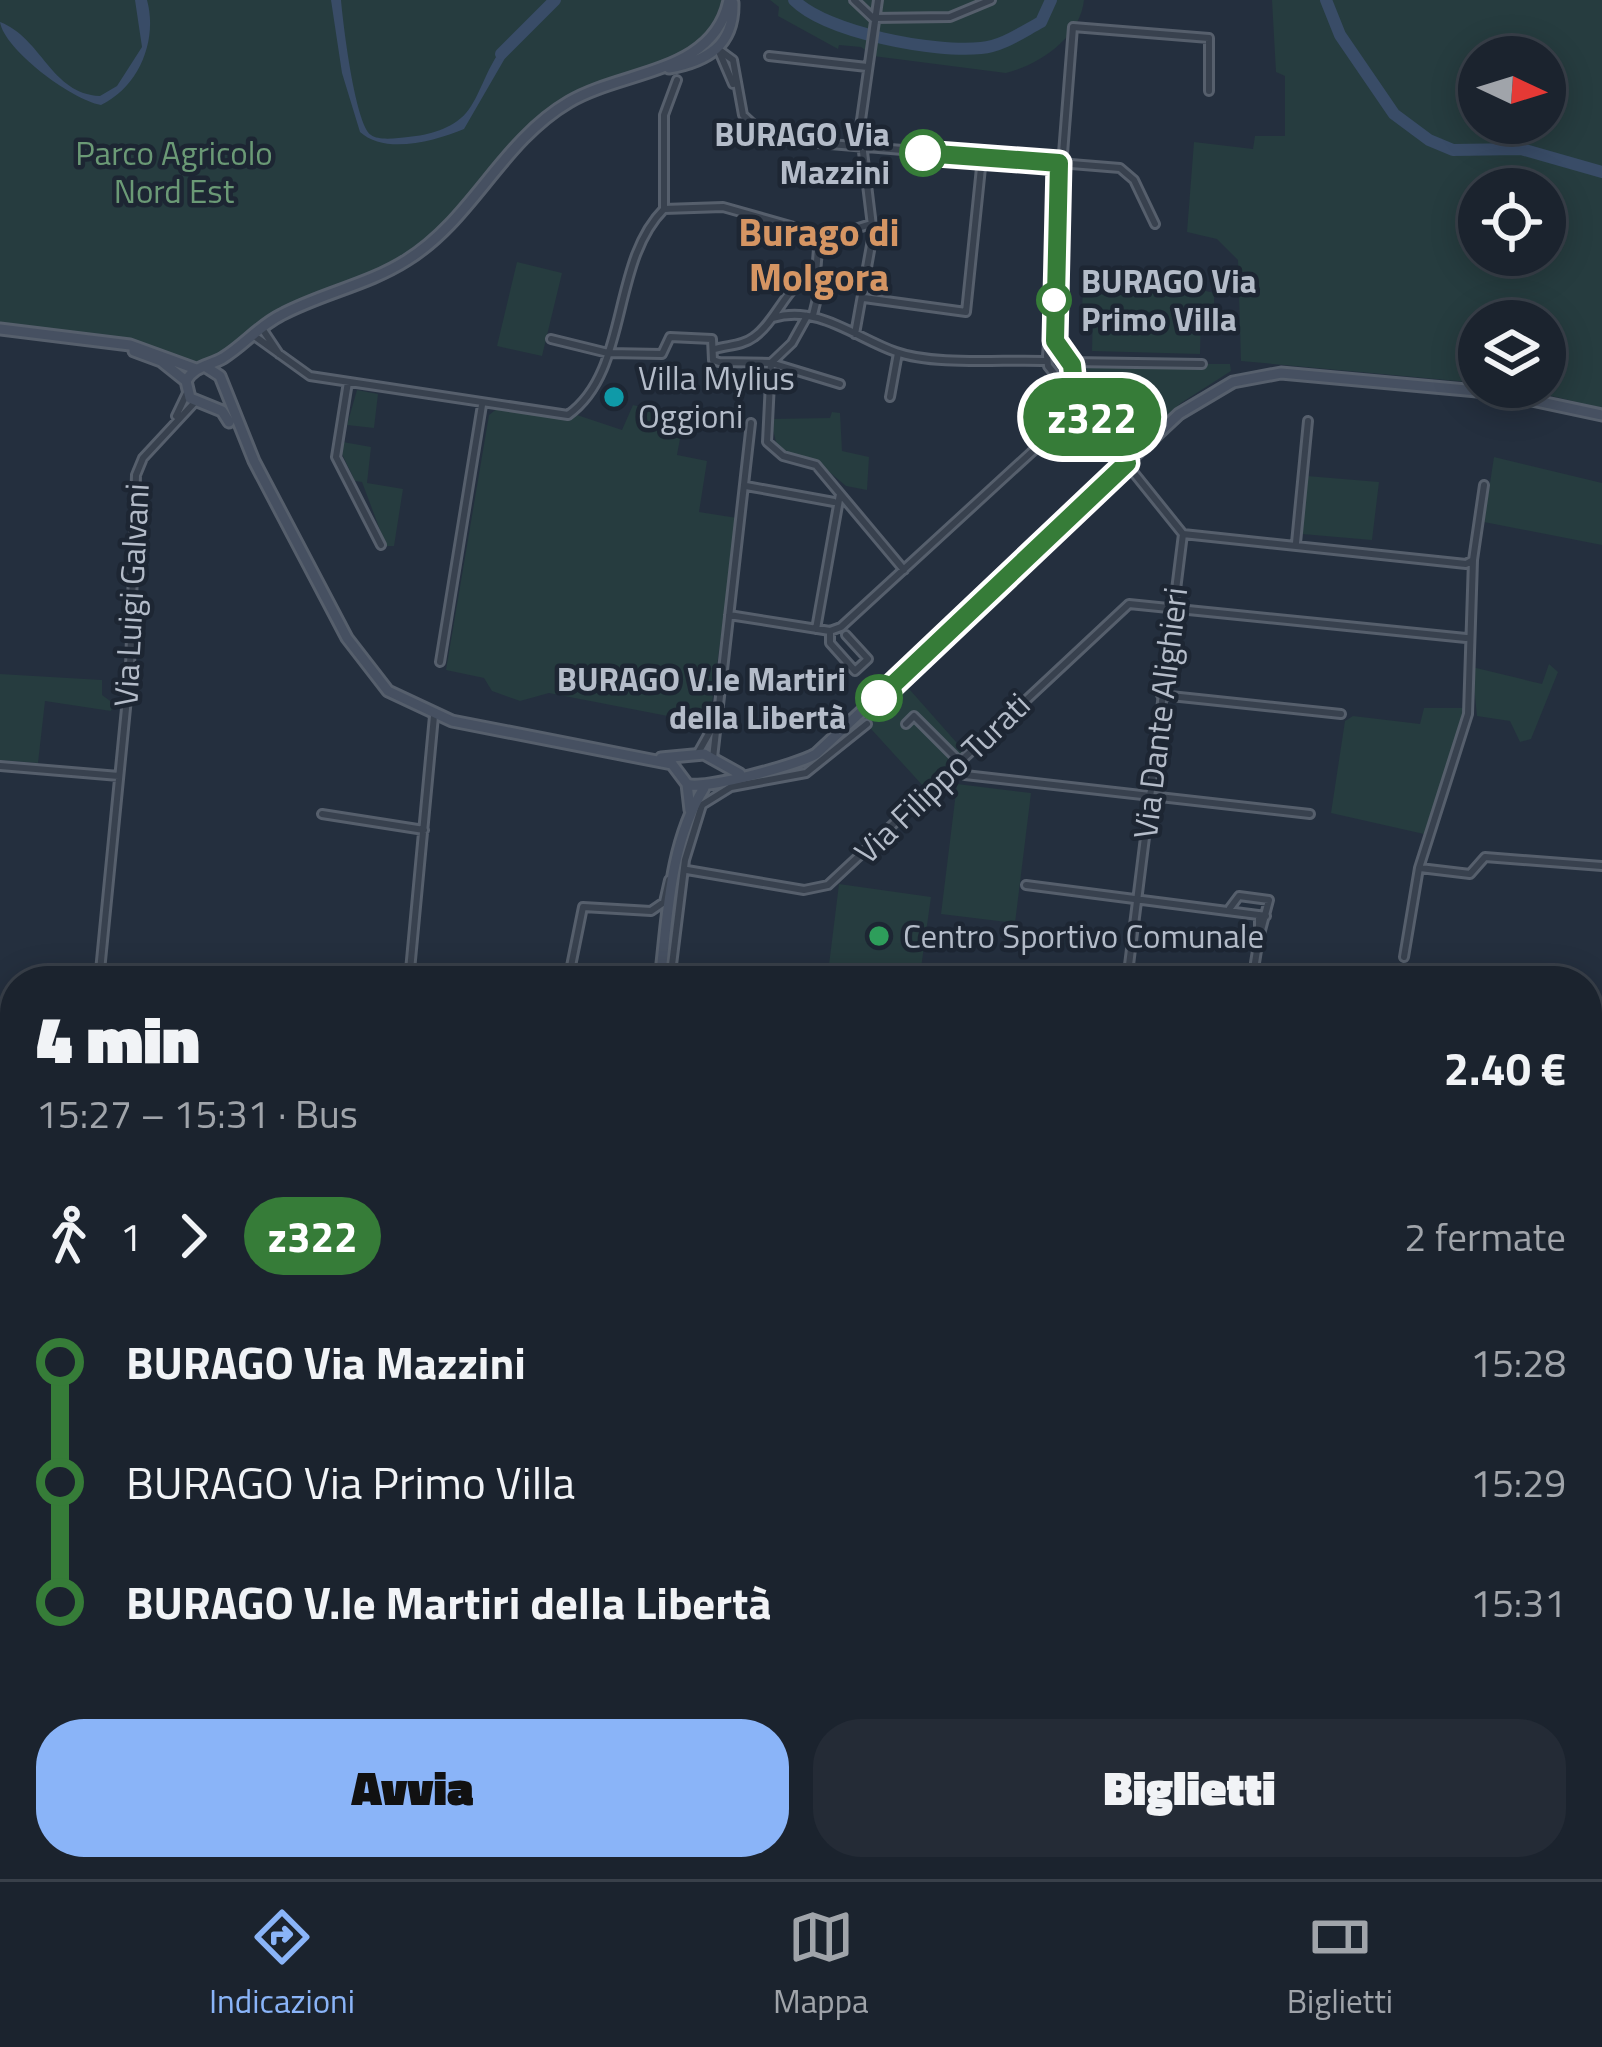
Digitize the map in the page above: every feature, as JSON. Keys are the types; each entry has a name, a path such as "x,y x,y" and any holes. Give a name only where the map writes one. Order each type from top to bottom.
{"street":[{"path":"731,0 718,49 747,123 769,139 1125,170 1154,224"},
{"path":"190,392 201,368 241,346 257,331 380,275 423,250 466,208 532,127 597,87 699,62 718,49 732,25 731,0"},
{"path":"854,0 873,23"},
{"path":"855,334 864,298 871,224 862,148 867,67 878,0"},
{"path":"873,23 950,16 991,0"},
{"path":"1209,91 1209,38 1077,25 1071,33 1059,163 1053,328 1047,359 1183,534 1461,565 1473,560"},
{"path":"640,74 703,48 721,28"},
{"path":"703,48 718,49 733,60 735,87"},
{"path":"769,56 867,67"},
{"path":"699,62 725,70"},
{"path":"257,331 284,362 310,376 568,415 608,352 635,248 664,208 664,115 677,80"},
{"path":"864,298 967,312 982,158"},
{"path":"664,208 723,207 819,236 871,224"},
{"path":"816,274 819,236"},
{"path":"713,351 743,344 773,318 798,280 823,274 810,316 771,363 767,442 784,456 816,465 837,498 904,570"},
{"path":"773,318 789,312 810,316 898,353 1047,359 1061,352"},
{"path":"1053,328 1070,362 1075,395"},
{"path":"0,329 137,346 201,368 221,384 254,461"},
{"path":"551,339 608,352 662,354 670,337 680,334 712,339 719,362 771,363 840,384"},
{"path":"100,342 154,358 190,392 222,411 254,461 359,659 388,692 434,716 656,759 693,755 741,774"},
{"path":"208,403 241,346"},
{"path":"890,397 898,353"},
{"path":"1070,362 1202,364"},
{"path":"1057,376 1071,372"},
{"path":"656,759 685,779 708,785 741,774 788,768 824,748 1127,463 1202,398 1239,380 1270,374 1502,393 1602,415"},
{"path":"348,382 336,458 381,545"},
{"name":"Via Luigi Galvani","path":"100,966 119,776 136,475 190,392"},
{"path":"440,662 482,404"},
{"path":"729,615 830,631 904,570 1083,405"},
{"path":"1296,544 1308,422"},
{"path":"690,810 708,785 714,762 715,719 751,423"},
{"path":"1404,957 1419,868 1468,714 1466,638 1484,485"},
{"path":"746,487 837,498"},
{"path":"818,629 837,498"},
{"name":"Via Dante Alighieri","path":"1129,966 1183,534"},
{"name":"Via Filippo Turati","path":"681,868 812,890 828,885 1121,607 1145,602 1174,604 1466,638"},
{"path":"830,631 830,644 855,670 868,659 846,635"},
{"path":"1161,695 1341,714"},
{"path":"410,966 434,716"},
{"path":"906,724 914,716 959,760"},
{"path":"664,966 690,810 685,779 715,719"},
{"path":"571,966 584,907 651,910 664,902 681,868 697,815 710,798 731,787 806,773 867,724"},
{"path":"0,766 119,776"},
{"path":"952,768 963,775 1310,814"},
{"path":"322,814 424,830"},
{"path":"1419,868 1470,874 1485,857 1602,866"},
{"path":"671,966 681,868"},
{"path":"1026,885 1263,915"},
{"path":"1230,908 1239,896 1269,900 1254,966"}],"green space":[{"name":"Parco Agricolo Nord Est","path":"0,0 725,0 713,25 680,55 594,86 549,112 514,145 456,216 418,247 268,318 201,364 145,344 0,325"},
{"path":"770,0 1084,0 1075,26 1057,47 1006,73 873,56 861,47 839,45 838,49 778,16 779,7"},
{"path":"1272,0 1602,0 1602,408 1566,399 1566,300 1458,300 1458,381 1241,361 1238,260 1217,239 1187,232 1194,142 1253,149 1255,136 1285,136 1285,76 1276,72"},
{"path":"517,262 562,273 542,356 497,346"},
{"path":"1094,276 1136,277 1137,290 1158,290 1159,278 1202,279 1202,290 1214,293 1214,314 1201,314 1200,354 1092,351 1093,311 1082,310 1083,289 1093,289"},
{"path":"1230,364 1231,371 1181,403 1134,446 1110,432 1075,377 1081,367"},
{"path":"357,390 378,394 374,428 347,425"},
{"path":"633,405 684,417 677,455 707,461 699,512 737,518 709,724 549,693 520,701 492,691 484,678 446,670 489,415 498,408 566,419 577,415 622,430"},
{"path":"832,412 840,413 842,451 869,457 867,490 846,486 815,460 778,449 770,419 830,418"},
{"path":"343,442 371,447 367,483 403,489 394,546 386,546 362,482 355,481 342,454"},
{"path":"1494,457 1602,483 1602,545 1484,522"},
{"path":"1307,476 1379,482 1372,540 1302,534"},
{"path":"1549,664 1558,672 1531,739 1520,742 1510,721 1477,716 1472,667 1542,684"},
{"path":"0,674 102,680 102,695 113,703 111,711 45,701 38,763 0,760"},
{"path":"903,682 964,751 924,787 862,719"},
{"path":"1424,708 1465,708 1424,834 1331,813 1345,721 1353,716 1420,724"},
{"path":"957,784 1031,793 1015,923 941,914"},
{"name":"Centro Sportivo Comunale","path":"839,884 931,897 921,966 829,966"}],"water":[{"path":"135,0 147,0 147,46 126,87 101,105 40,71 13,46 0,22 26,40 70,86 100,96 117,86 142,47"},
{"path":"331,0 341,0 365,127 379,138 424,135 454,123 471,106 500,50 508,41 512,46 464,129 425,141 383,143 360,132 342,73"}],"waterway":[{"path":"501,54 555,0"},
{"path":"794,0 856,31 910,44 961,49 1005,42 1041,22 1051,0"},
{"path":"1326,0 1340,35 1394,114 1429,140 1453,150 1521,149 1602,172"}],"bus line":[{"name":"z322","path":"879,698 1127,463 1075,395 1072,365 1055,341 1059,163 923,153"}],"place":[{"name":"BURAGO Via Mazzini","path":"923,153"},
{"name":"BURAGO Via Primo Villa","path":"1054,300"},
{"name":"Villa Mylius Oggioni","path":"614,397"},
{"name":"BURAGO V.le Martiri della Libertà","path":"879,698"},
{"name":"Centro Sportivo Comunale","path":"879,936"}],"district":[{"name":"Burago di Molgora","path":"819,254"}]}
